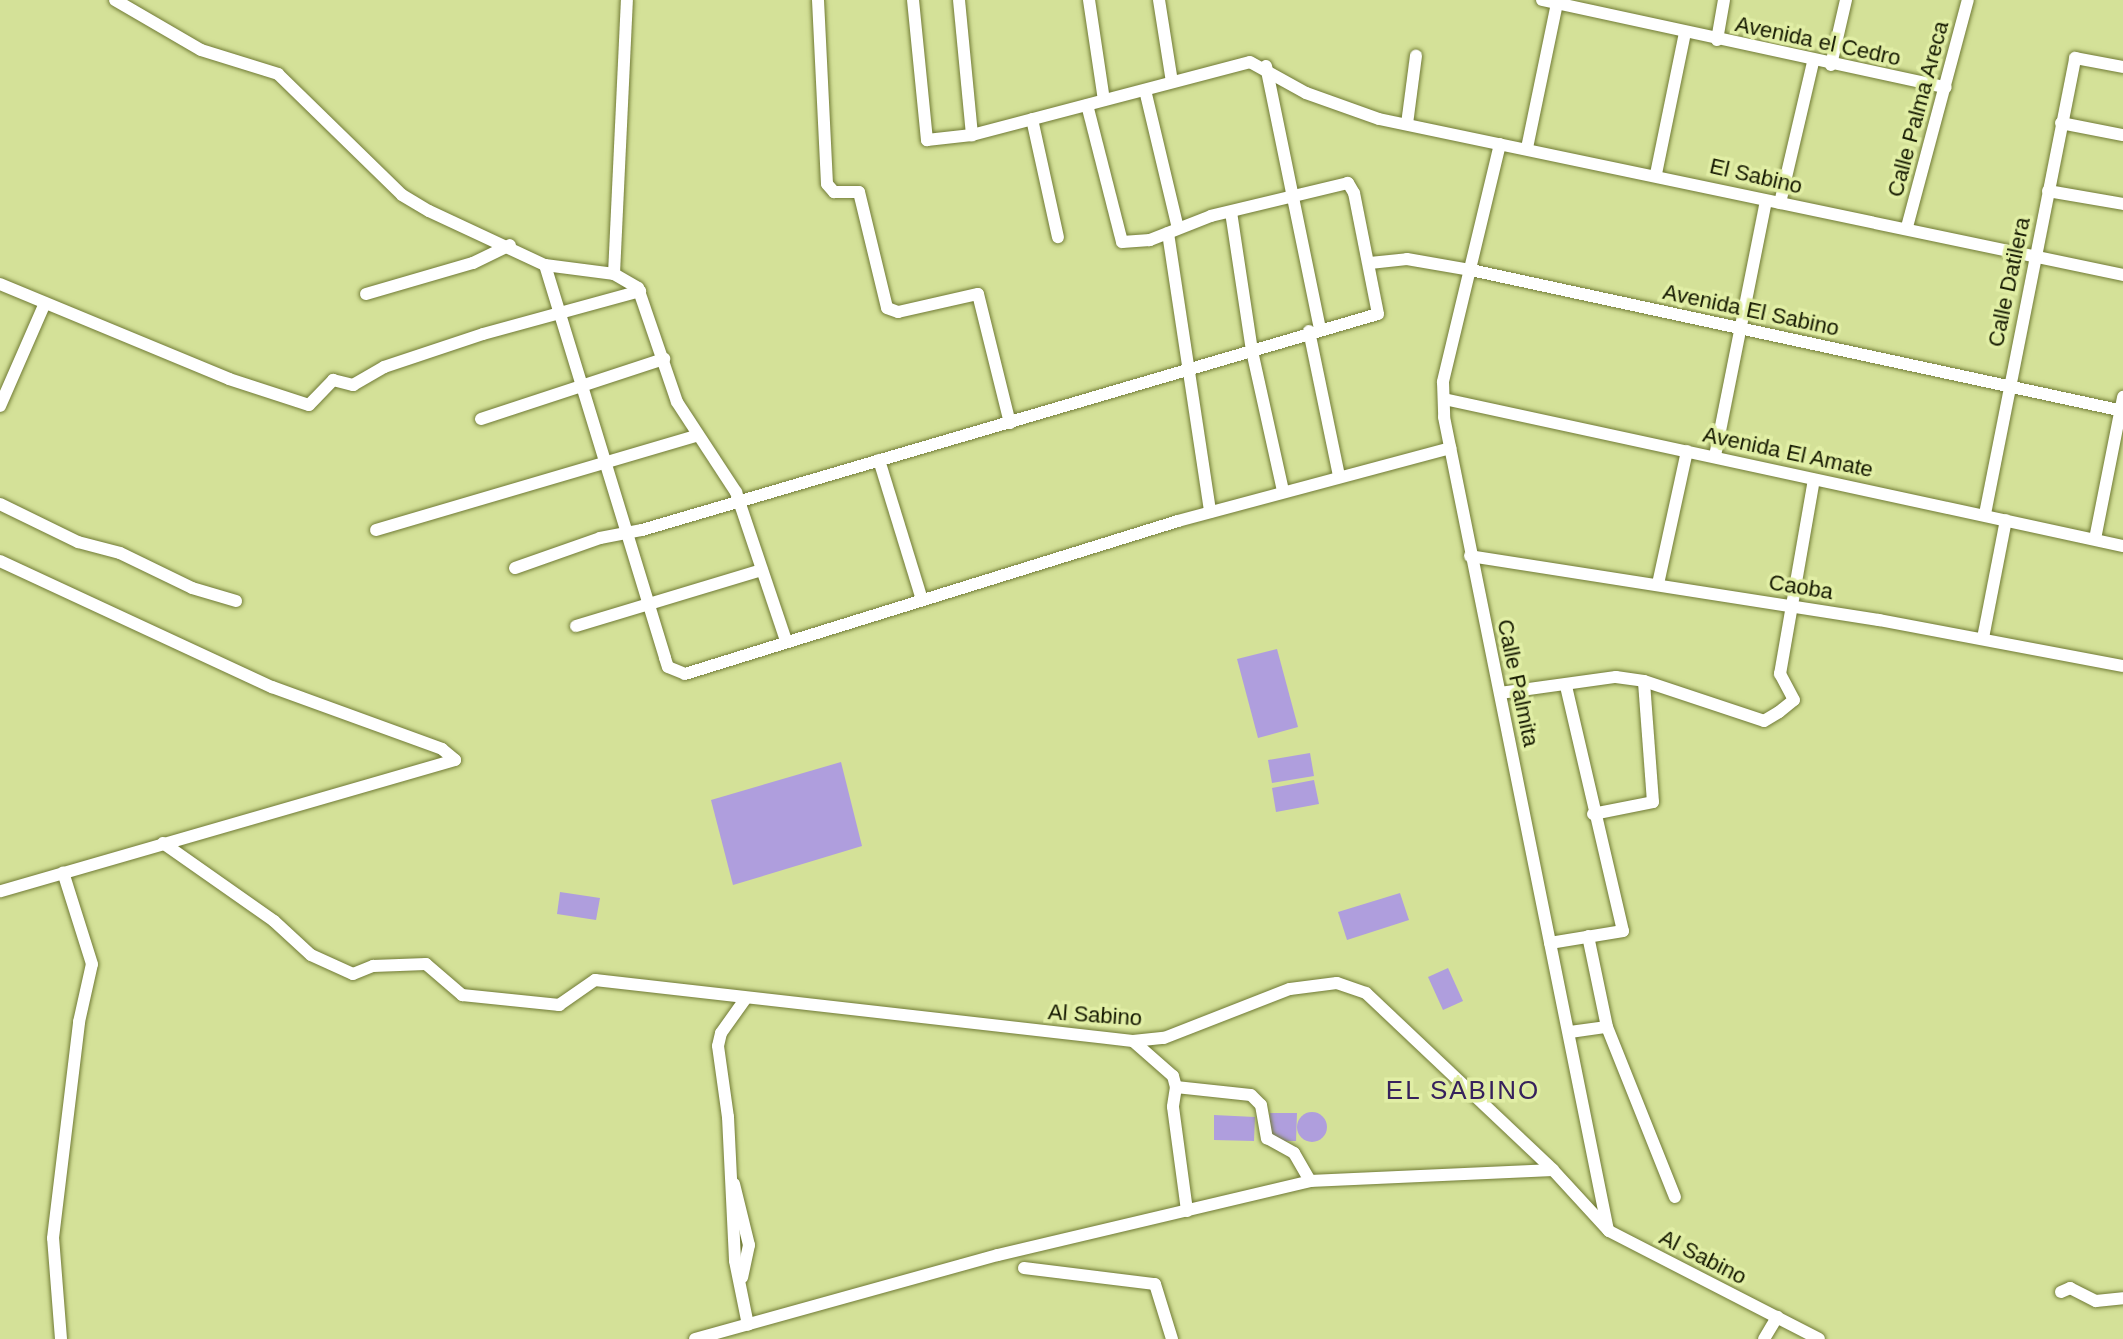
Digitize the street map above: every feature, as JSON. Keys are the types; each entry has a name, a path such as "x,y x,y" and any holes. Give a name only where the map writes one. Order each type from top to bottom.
{"street":[{"path":"115,0 201,50 278,74 402,195 510,245 545,265 614,274 640,291 677,402 738,499 786,641"},
{"path":"614,274 627,0"},
{"path":"818,0 827,184 834,192 859,192 887,308 898,312 978,294 1010,423"},
{"path":"913,0 923,136 936,142 1145,90 1238,63 1266,66 1295,195 1339,476"},
{"path":"959,0 972,135"},
{"path":"1089,0 1104,100"},
{"path":"1159,0 1172,82"},
{"name":"Avenida el Cedro","path":"1542,0 1603,6 1685,33 1813,62 1946,87"},
{"path":"1717,40 1724,0"},
{"path":"1831,65 1846,0"},
{"name":"Calle Palma Areca","path":"1907,227 1968,0"},
{"path":"1527,148 1557,3"},
{"path":"1656,174 1685,33"},
{"path":"1407,124 1416,56"},
{"name":"Calle Datilera","path":"1985,514 2008,385 2075,58 2123,67"},
{"path":"1780,203 1813,62"},
{"name":"El Sabino","path":"1266,66 1306,93 1379,119 1656,174 1766,201 1907,227 2035,258 2123,275"},
{"path":"1145,90 1173,231 1210,512"},
{"path":"515,568 738,499 1010,423 1314,330 1378,314 1370,263 1348,183 1231,212 1128,244 1118,237 1087,105"},
{"path":"1032,119 1058,237"},
{"path":"2061,123 2123,135"},
{"name":"Calle Palmita","path":"1500,144 1444,399 1470,556 1609,1231"},
{"path":"2048,191 2123,204"},
{"path":"1715,456 1766,201"},
{"path":"1231,212 1252,351 1283,491"},
{"path":"366,294 473,263 510,245"},
{"name":"Avenida El Sabino","path":"1370,263 1407,259 1471,270 1738,329 2122,406"},
{"path":"545,265 668,667 675,672 685,674 1210,512 1450,448"},
{"path":"0,284 229,379 309,405 333,380 353,385 384,367 640,291"},
{"path":"0,406 45,303"},
{"path":"481,419 664,359"},
{"name":"Avenida El Amate","path":"1444,399 2123,546"},
{"path":"2095,539 2122,406"},
{"path":"376,530 696,436"},
{"path":"1658,584 1687,451"},
{"path":"879,460 922,600"},
{"path":"1500,693 1616,677 1644,681 1764,721 1794,700 1780,674 1814,480"},
{"path":"0,504 78,542 120,553 192,588 236,601"},
{"path":"1983,638 2006,520"},
{"name":"Caoba","path":"1470,556 1794,606 1983,638 2123,666"},
{"path":"0,561 272,687 442,749 455,760 0,891"},
{"path":"576,626 762,570"},
{"path":"1593,814 1653,802 1644,681"},
{"path":"1550,943 1623,931 1593,814 1566,686"},
{"name":"Al Sabino","path":"163,843 274,921 311,955 353,974 373,966 426,964 462,995 559,1005 595,980 1133,1041 1164,1038 1290,989 1337,983 1366,993 1553,1170 1609,1231 1819,1339"},
{"path":"61,1339 53,1238 79,1022 92,964 63,872"},
{"path":"1588,936 1607,1027 1675,1197"},
{"path":"746,998 721,1033 718,1046 732,1179 735,1261 742,1277 748,1325"},
{"path":"1570,1032 1607,1027"},
{"path":"1133,1041 1173,1076 1176,1087 1173,1107 1187,1211"},
{"path":"1176,1087 1251,1095 1261,1105 1267,1138 1294,1153 1310,1181"},
{"path":"695,1339 998,1255 1310,1181 1553,1170"},
{"path":"1024,1268 1155,1284 1172,1339"},
{"path":"2061,1292 2070,1288 2096,1301 2123,1298"},
{"path":"1764,1339 1777,1317"}],"shaded area":[{"path":"1277,649 1298,727 1258,738 1237,659"},
{"path":"1310,753 1314,776 1272,783 1268,760"},
{"path":"841,762 862,846 733,885 711,800"},
{"path":"1314,780 1319,804 1276,812 1272,788"},
{"path":"560,892 600,898 596,920 557,914"},
{"path":"1400,893 1409,920 1347,940 1338,912"},
{"path":"1448,968 1463,1001 1443,1010 1428,977"},
{"path":"1312,1112 1323,1116 1327,1127 1323,1138 1312,1142 1301,1138 1297,1127 1301,1116"},
{"path":"1270,1113 1297,1113 1296,1141 1269,1141"},
{"path":"1214,1115 1255,1117 1254,1141 1214,1140"}],"district":[{"name":"EL SABINO","path":"1463,1091"}]}
